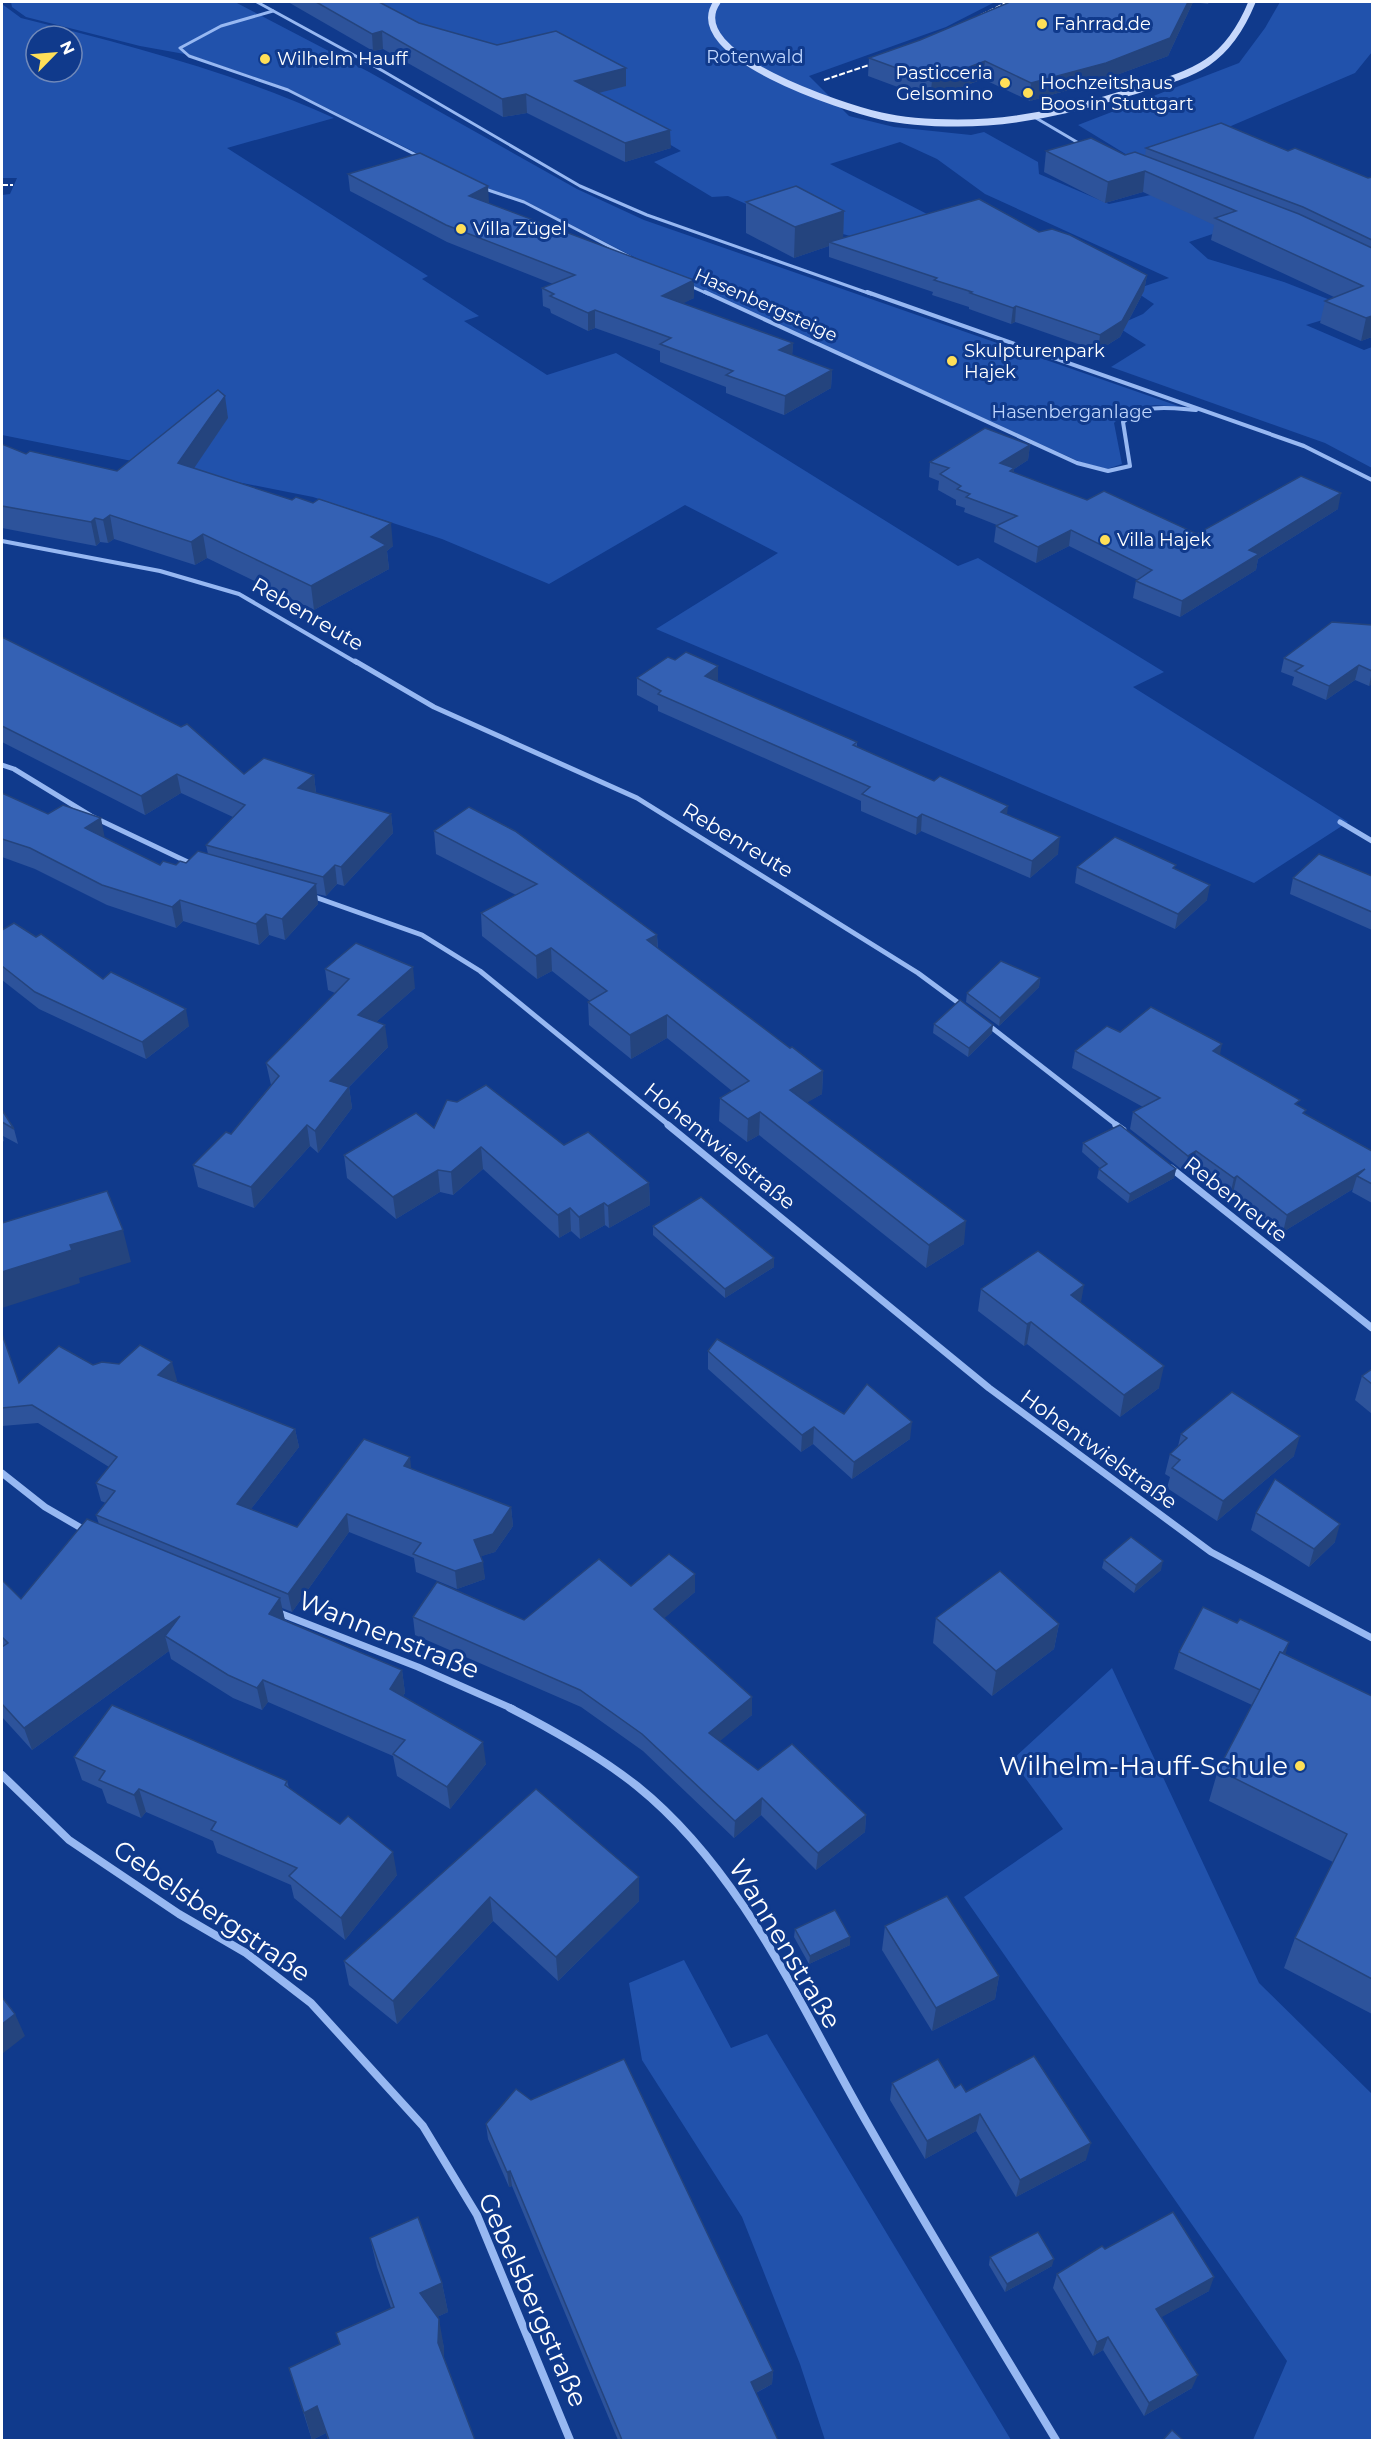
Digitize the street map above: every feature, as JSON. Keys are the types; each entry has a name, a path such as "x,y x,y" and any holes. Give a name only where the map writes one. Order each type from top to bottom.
{"main road":[{"path":"717,2 710,20 715,35 730,51 764,70 849,107 888,117 928,122 990,122 1036,118 1091,105 1215,57 1234,40 1252,2"}],"street":[{"name":"Hasenbergsteige","path":"257,2 589,190 647,215 1102,373 1196,410 1304,446 1372,480"},
{"path":"273,11 221,26 180,48 189,56 288,90 432,163"},
{"path":"1036,118 1088,147"},
{"path":"474,184 524,202 638,261"},
{"name":"Hasenbergsteige","path":"680,282 808,338 1077,463 1108,471 1130,466 1123,422 1131,412 1146,409 1196,410"},
{"name":"Rebenreute","path":"2,541 129,564 239,594 434,707 637,798 918,973 972,1013"},
{"path":"2,765 14,769 91,816 201,867"},
{"path":"1340,822 1372,841"},
{"name":"Hohentwielstraße","path":"308,895 422,935 480,971 1016,1408 1212,1551 1372,1638"},
{"path":"981,1020 1133,1138"},
{"name":"Rebenreute","path":"1160,1160 1372,1328"},
{"path":"2,1473 45,1508 97,1537"},
{"name":"Wannenstraße","path":"270,1609 475,1692 560,1732 639,1788 696,1844 743,1906 922,2219 1056,2440"},
{"name":"Gebelsbergstraße","path":"2,1775 69,1840 179,1914 246,1953 311,2003 423,2126 477,2215 570,2440"}],"green space":[{"name":"Hasenberganlage","path":"11,2 235,2 369,72 577,189 644,220 1181,407 1155,405 1127,409 1114,423 1122,464 1107,469 1080,462 671,276 523,200 486,188 289,89 190,55 140,46 84,32 84,24 54,24 26,17 12,7"},
{"name":"Rotenwald","path":"370,2 995,2 946,27 809,76 849,116 894,127 971,135 984,132 1038,162 1039,174 1109,204 1169,191 1251,221 1189,242 1208,259 1284,282 1356,310 1306,325 1364,350 1372,347 1372,468 1325,443 1111,367 1146,345 1116,326 1143,314 1154,304 1133,290 1169,278 985,194 937,159 900,142 830,164 929,215 944,263 843,234 787,211 769,214 728,196 712,197 654,162 681,151 645,130"},
{"path":"1280,2 1372,2 1372,52 1355,73 1142,164 1078,125 1239,63 1265,28"},
{"path":"2,4 21,18 44,24 24,24 24,84 84,84 84,34 219,73 334,118 227,148 428,276 422,279 479,316 464,321 547,375 616,353 958,566 978,558 1164,672 1133,687 1348,822 1254,883 656,629 778,553 685,505 549,584 442,539 313,497 2,435 2,195 10,194 17,178 2,178"},
{"path":"1112,1668 1259,1983 1372,2094 1372,2440 1253,2440 1287,2361 964,1897 1063,1829 1012,1760"},
{"path":"684,1960 731,2048 767,2034 1011,2440 825,2440 800,2364 742,2217 642,2060 629,1983"}],"building":[{"path":"316,2 379,2 419,23 497,45 556,31 626,68 575,81 670,130 625,143 526,94 502,99 382,31 372,34"},
{"path":"1010,2 1188,2 1170,38 1106,63 1031,83 985,61 932,81 869,58 920,40"},
{"path":"1221,123 1288,151 1295,148 1368,178 1372,177 1372,240 1303,207 1146,148"},
{"path":"1091,138 1125,155 1135,152 1299,214 1372,248 1372,316 1366,318 1325,301 1363,286 1215,218 1236,211 1145,171 1108,182 1046,151"},
{"path":"420,153 488,186 469,196 694,280 662,296 793,343 779,350 832,370 785,396 726,375 733,371 660,344 671,338 595,310 588,313 550,296 554,294 542,288 575,275 446,225 348,174"},
{"path":"796,186 844,211 795,227 746,202"},
{"path":"979,199 1039,232 1052,229 1070,235 1147,275 1122,321 1100,335 1016,306 1013,308 934,280 937,278 829,242"},
{"path":"218,390 225,396 178,463 292,500 296,497 313,503 319,499 391,523 371,537 386,545 311,586 203,534 191,542 110,515 103,520 95,518 91,522 2,506 2,444 26,454 30,451 117,471"},
{"path":"985,428 1030,445 1000,463 1014,468 1010,471 1087,500 1104,491 1197,534 1301,476 1341,493 1249,550 1259,554 1182,601 1136,581 1152,570 1071,530 1038,547 996,526 1017,516 966,497 970,494 957,489 961,486 940,474 949,468 930,462"},
{"path":"1332,622 1372,625 1372,671 1359,665 1329,686 1295,671 1303,666 1284,658"},
{"path":"2,637 181,727 187,724 244,774 264,758 314,775 298,788 391,814 341,867 335,865 323,877 206,845 245,805 177,774 141,796 2,726"},
{"path":"686,652 718,666 705,676 857,742 853,745 934,781 940,776 1008,806 1001,812 1060,837 1032,861 922,814 917,818 862,794 870,787 658,694 661,691 637,678 668,657 675,660"},
{"path":"2,793 48,814 63,805 101,818 85,828 160,865 163,861 176,865 180,861 186,863 198,851 316,884 282,919 266,914 256,924 180,900 172,907 102,885 30,848 2,839"},
{"path":"469,807 515,831 657,935 647,940 823,1071 790,1090 966,1221 929,1245 760,1112 748,1119 720,1098 749,1081 667,1015 630,1035 588,1002 607,991 551,948 536,956 481,913 537,884 434,831"},
{"path":"1115,837 1176,865 1173,868 1210,885 1178,914 1077,867"},
{"path":"1319,854 1372,876 1372,912 1293,878"},
{"path":"14,923 36,937 41,934 103,979 111,972 186,1009 142,1042 35,992 2,966 2,930"},
{"path":"356,943 413,967 358,1015 385,1025 330,1081 349,1087 315,1131 307,1125 251,1187 193,1165 226,1132 231,1134 279,1076 266,1063 349,979 325,969"},
{"path":"1001,961 1040,978 1000,1018 967,993"},
{"path":"960,1000 993,1025 969,1048 934,1024"},
{"path":"1151,1007 1222,1044 1213,1051 1300,1100 1295,1104 1306,1110 1303,1113 1372,1151 1372,1184 1357,1176 1365,1169 1287,1215 1237,1176 1234,1178 1196,1151 1188,1156 1133,1112 1160,1098 1075,1051 1107,1026 1120,1032"},
{"path":"486,1085 564,1145 588,1132 649,1183 608,1206 604,1203 579,1217 570,1208 558,1215 481,1147 451,1172 438,1170 393,1197 344,1155 416,1113 434,1128 447,1100 457,1102"},
{"path":"2,1110 14,1129 2,1122"},
{"path":"1120,1125 1176,1169 1130,1194 1099,1169 1107,1164 1083,1143"},
{"path":"107,1191 123,1230 70,1245 72,1250 2,1272 2,1223"},
{"path":"701,1197 774,1258 725,1289 653,1226"},
{"path":"1038,1251 1084,1285 1071,1295 1164,1366 1124,1395 1031,1322 1027,1324 981,1289"},
{"path":"2,1334 19,1383 59,1346 93,1365 102,1362 119,1364 140,1345 172,1362 158,1375 295,1429 237,1504 297,1527 364,1439 410,1457 404,1466 511,1507 493,1534 474,1540 483,1562 455,1571 413,1554 421,1543 347,1514 288,1594 96,1515 115,1491 96,1483 117,1457 32,1405 2,1408"},
{"path":"717,1339 844,1414 867,1384 912,1422 854,1462 814,1427 802,1435 708,1351"},
{"path":"1372,1369 1372,1384 1362,1376"},
{"path":"1232,1392 1300,1436 1223,1501 1172,1468 1180,1460 1170,1454 1187,1438 1181,1434"},
{"path":"1275,1479 1340,1524 1314,1549 1256,1513"},
{"path":"87,1519 280,1598 269,1614 402,1670 390,1689 483,1742 447,1787 393,1754 405,1740 263,1680 257,1688 228,1675 165,1636 180,1616 24,1728 2,1704 2,1647 8,1643 2,1637 2,1582 21,1599"},
{"path":"1131,1537 1163,1561 1136,1585 1104,1560"},
{"path":"669,1554 695,1574 654,1609 752,1697 709,1733 758,1770 792,1744 866,1815 818,1853 762,1798 735,1821 642,1734 580,1690 413,1617 437,1582 524,1620 599,1559 631,1586"},
{"path":"1000,1571 1059,1624 996,1671 936,1618"},
{"path":"1203,1607 1237,1623 1240,1619 1289,1642 1283,1653 1280,1652 1260,1690 1179,1652"},
{"name":"Wilhelm-Hauff-Schule","path":"1280,1652 1372,1696 1372,1979 1295,1938 1347,1834 1218,1770"},
{"path":"112,1705 287,1781 285,1785 340,1824 348,1816 393,1852 341,1918 289,1876 297,1868 211,1830 216,1822 139,1789 134,1795 99,1780 105,1771 74,1757"},
{"path":"536,1789 639,1877 556,1957 490,1897 393,2001 344,1961"},
{"path":"947,1896 999,1976 936,2008 885,1926"},
{"path":"835,1910 850,1937 810,1956 795,1929"},
{"path":"2,1997 15,2014 2,2024"},
{"path":"1034,2056 1091,2143 1020,2180 980,2114 927,2141 892,2083 938,2059 955,2088 961,2084 966,2092"},
{"path":"624,2059 773,2371 751,2382 778,2440 622,2440 510,2171 507,2172 486,2124 516,2089 531,2100"},
{"path":"1173,2212 1214,2277 1156,2309 1198,2375 1149,2403 1108,2337 1097,2342 1057,2274 1102,2246 1105,2249"},
{"path":"418,2217 442,2283 420,2293 439,2319 438,2343 475,2440 329,2440 317,2406 304,2413 289,2368 340,2344 336,2333 394,2307 370,2238"},
{"path":"1038,2232 1054,2259 1007,2284 990,2257"},
{"path":"1172,2430 1183,2440 1163,2440"}],"railway":[{"path":"981,15 1008,2"},
{"path":"824,80 884,60"},
{"path":"2,185 13,185"}],"place":[{"name":"Fahrrad.de","path":"1042,24"},
{"name":"Wilhelm Hauff","path":"265,59"},
{"name":"Pasticceria Gelsomino","path":"1005,83"},
{"name":"Hochzeitshaus Boos in Stuttgart","path":"1028,93"},
{"name":"Villa Zügel","path":"461,229"},
{"name":"Skulpturenpark Hajek","path":"952,361"},
{"name":"Villa Hajek","path":"1105,540"},
{"name":"Wilhelm-Hauff-Schule","path":"1300,1766"}]}
